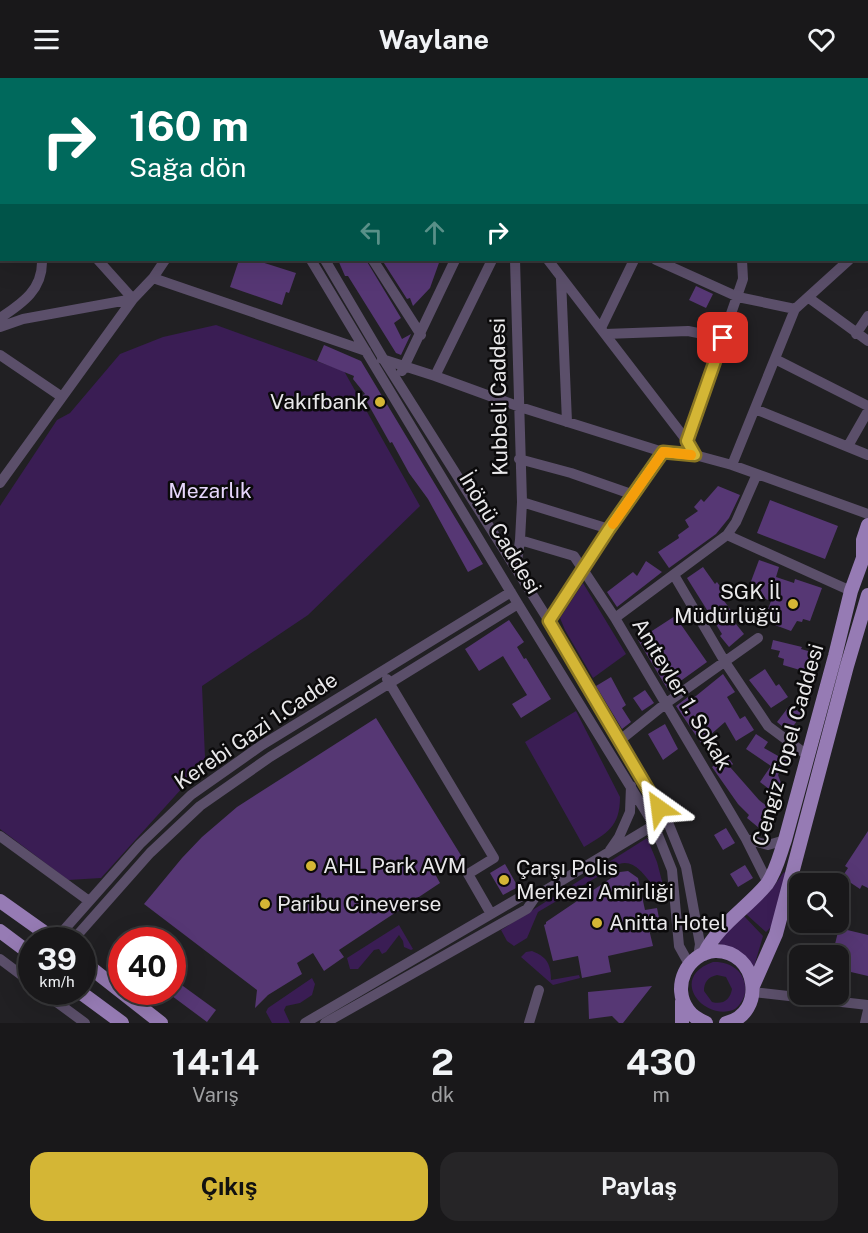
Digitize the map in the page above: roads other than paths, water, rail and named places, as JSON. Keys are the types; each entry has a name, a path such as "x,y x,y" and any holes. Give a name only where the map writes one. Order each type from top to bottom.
{"main road":[{"name":"Cengiz Topel Caddesi","path":"682,998 680,986 683,975 710,941 768,883 785,840 851,591 865,559 863,540 868,525"},
{"name":"Cengiz Topel Caddesi","path":"748,1007 776,934 868,595"},
{"path":"0,901 37,927"},
{"path":"0,931 18,944"},
{"path":"697,958 715,951 737,957 746,965 751,975 753,989"},
{"path":"96,972 160,1023"},
{"path":"682,998 682,1023"},
{"path":"682,998 687,1009 696,1018 706,1023"},
{"path":"96,1004 122,1023"},
{"path":"726,1023 741,1016 748,1007"},
{"path":"744,1023 748,1007"}],"street":[{"path":"0,318 25,302 42,273 42,261"},
{"path":"99,261 133,299"},
{"path":"0,483 133,299 153,278 164,261"},
{"name":"İnönü Caddesi","path":"312,261 654,825 672,870 679,946 697,958 700,944 686,867 669,825 549,621 384,360 326,261"},
{"path":"374,261 421,335"},
{"path":"397,379 421,335 455,261"},
{"path":"435,376 492,261"},
{"name":"Kubbeli Caddesi","path":"515,261 522,502 516,569"},
{"path":"549,261 687,441 695,455"},
{"path":"603,331 634,261"},
{"path":"658,261 738,297 795,309"},
{"path":"687,441 738,297 743,279 742,261"},
{"path":"732,465 795,309 848,261"},
{"path":"153,278 364,350 384,360 520,407 663,452 695,455 732,465 868,514"},
{"path":"561,278 567,422"},
{"path":"809,298 868,341"},
{"path":"0,327 24,319 133,299"},
{"path":"856,334 868,316"},
{"path":"603,331 688,331 723,338"},
{"path":"0,355 62,397"},
{"path":"775,359 868,406"},
{"path":"755,409 868,455"},
{"path":"848,446 868,411"},
{"path":"549,621 663,452"},
{"path":"519,459 571,473 634,495"},
{"path":"615,618 727,535 736,522 757,474"},
{"path":"522,502 609,529"},
{"path":"727,535 851,591"},
{"name":"Anıtevler 1. Sokak","path":"520,540 574,556 615,618 746,839 768,883"},
{"path":"674,575 725,662 768,726 807,755"},
{"name":"Kerebi Gazi 1.Cadde","path":"66,927 140,843 191,795 262,745 511,592"},
{"name":"Kerebi Gazi 1.Cadde","path":"85,927 150,853 200,806 270,757 518,604"},
{"path":"847,666 868,619"},
{"path":"619,741 665,704 758,638"},
{"path":"382,671 494,858 468,874 491,914"},
{"path":"608,853 619,837 630,812 631,786"},
{"path":"325,1023 527,909 536,896 654,825"},
{"path":"0,836 89,901"},
{"path":"746,839 768,845 785,840"},
{"path":"305,1023 522,896 536,896"},
{"path":"0,959 18,972"},
{"path":"753,989 868,1005"},
{"path":"529,1023 539,990"},
{"path":"61,1005 85,1023"},
{"path":"865,1023 868,1010"}],"place":[{"name":"Vakıfbank","path":"380,402"},
{"name":"SGK İl Müdürlüğü","path":"793,604"},
{"name":"AHL Park AVM","path":"311,866"},
{"name":"Çarşı Polis Merkezi Amirliği","path":"504,880"},
{"name":"Paribu Cineverse","path":"265,904"},
{"name":"Anitta Hotel","path":"597,923"}],"park label":[{"name":"Mezarlık","path":"210,491"}]}
